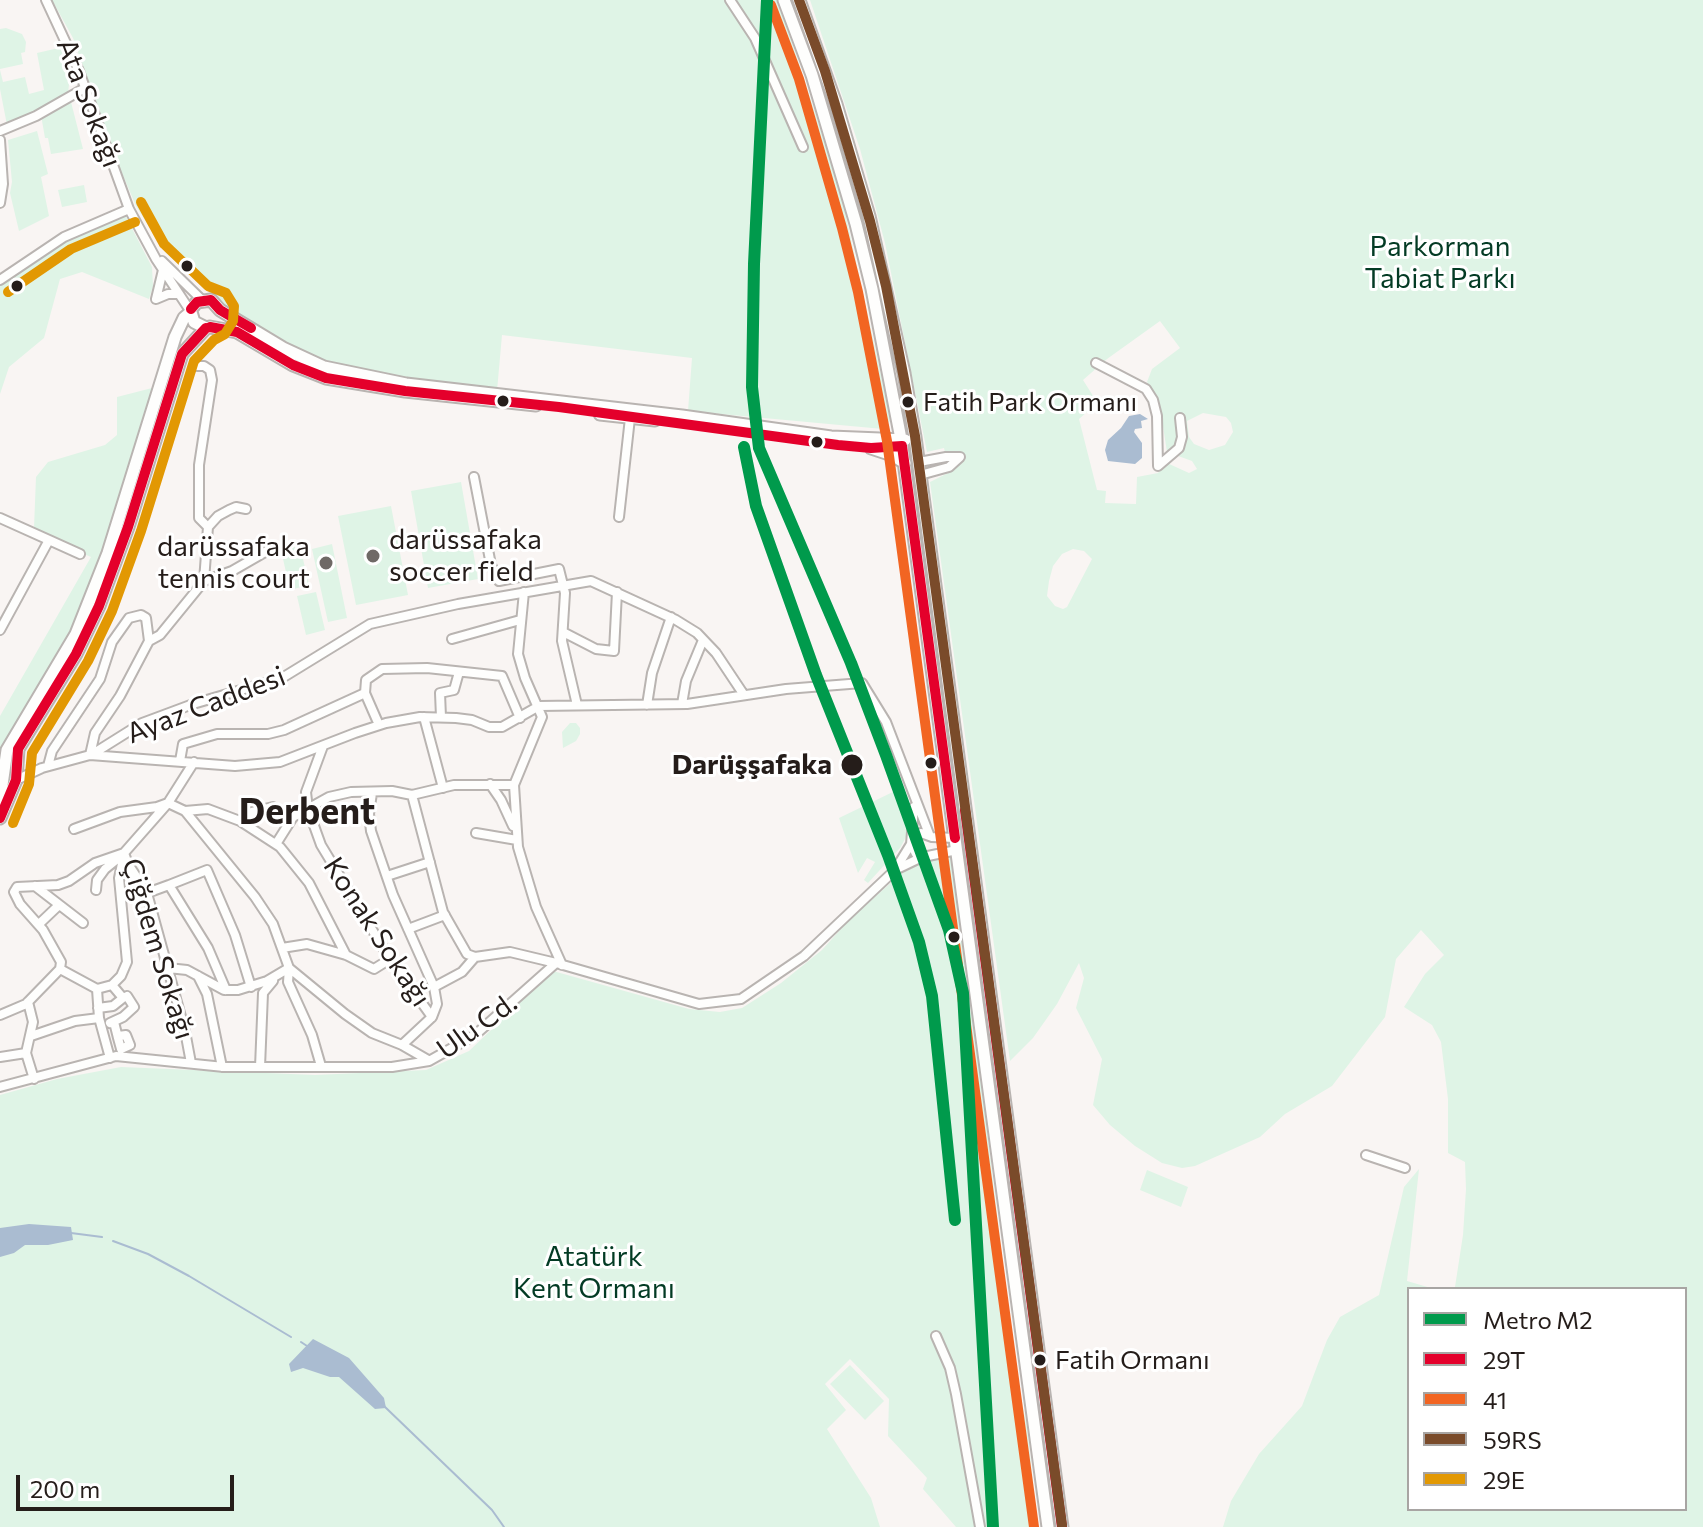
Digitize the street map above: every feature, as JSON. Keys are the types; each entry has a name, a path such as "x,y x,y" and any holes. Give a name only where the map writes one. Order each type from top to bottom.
{"main road":[{"path":"784,0 812,75 843,178 872,289 898,421 919,462 1039,1411 1048,1527"},
{"path":"799,0 836,104 872,229 901,359 907,441 915,475 921,481"},
{"path":"0,799 7,750 76,634 108,553 175,337 184,318 201,299 215,302 220,310 283,348 324,367 431,390 630,418 873,444 907,441"},
{"path":"191,310 194,322 208,328 237,332 309,373 326,378 873,444 905,463"},
{"path":"0,818 16,771 18,749 76,654 99,606 128,527 182,354 219,318 220,310"},
{"path":"873,444 898,421"},
{"path":"907,441 905,463 953,843 1039,1411 1051,1446 1062,1527"},
{"path":"953,843 969,842"}],"street":[{"name":"Ata Sokağı","path":"46,0 63,32 129,209 163,270 191,310"},
{"path":"730,0 755,38 803,147"},
{"path":"0,131 36,116 85,88"},
{"path":"0,140 3,184 0,203"},
{"path":"0,280 64,237 129,209"},
{"path":"153,253 201,299"},
{"path":"163,270 156,299 179,294"},
{"path":"1096,363 1146,389 1153,400 1157,416 1158,466 1179,448 1182,437 1180,418"},
{"path":"197,366 210,370 212,380 199,465 199,518 208,527"},
{"path":"619,517 630,418"},
{"path":"919,462 960,457 949,467 921,481"},
{"path":"474,477 494,576 499,581 559,569 565,585 562,641 577,705"},
{"path":"204,581 208,527 229,510 236,507 246,509"},
{"path":"0,518 80,554"},
{"path":"0,630 49,540"},
{"path":"149,641 160,635 173,615 204,581 232,571 272,548"},
{"name":"Ayaz Caddesi","path":"90,755 142,723 193,704 282,678 370,624 591,581 671,617 697,633 716,653 744,695"},
{"path":"524,592 518,654 525,678 539,706 541,722 514,785 517,837 524,873 559,964"},
{"path":"563,632 596,649 614,651 617,592"},
{"path":"45,767 52,751 100,679 112,642 129,618 141,615 146,618 149,641 120,696 95,733 90,755"},
{"path":"647,705 652,673 671,617"},
{"path":"452,639 520,620"},
{"path":"682,704 686,681 703,640"},
{"path":"379,725 365,693 366,680 382,669 427,668 502,676 520,718"},
{"path":"441,717 440,693 454,690 459,672"},
{"path":"3,772 45,767 90,755 258,765 280,762 379,725 424,717 472,720 489,727 502,727 539,706 682,704 862,683 886,722 930,835 934,848 925,856"},
{"path":"180,761 183,744 217,734 268,734 284,730 365,693"},
{"path":"424,717 443,788"},
{"path":"308,809 306,792 323,746"},
{"name":"Çiğdem Sokağı","path":"191,1063 147,893 124,853 168,803 194,762"},
{"path":"16,771 45,767"},
{"path":"490,784 501,800 517,837"},
{"path":"276,844 293,817 329,797 351,792 392,791 412,795 443,788 514,785"},
{"path":"372,793 369,814 371,831 434,987 437,1004 432,1017"},
{"path":"412,795 445,915 467,954 475,957 510,952 699,1004 741,999 804,956 895,870 911,842 921,833 953,843"},
{"path":"74,829 120,812 168,803 185,811 273,924 289,968 288,982 312,1035 321,1066"},
{"path":"915,803 911,842 913,851 925,856"},
{"path":"240,821 252,812 273,807 293,817"},
{"path":"185,811 208,809 240,821 276,844 309,883 346,955"},
{"name":"Konak Sokağı","path":"308,809 321,845 390,959 432,1017 402,1045"},
{"path":"476,833 517,837"},
{"path":"895,870 953,843"},
{"path":"0,1015 28,1002 60,969 61,962 39,924 20,904 14,892 17,887 58,885 95,863 124,853"},
{"path":"96,890 97,880 105,869 124,853"},
{"path":"60,969 97,989 112,985 121,976 127,962 119,878 124,853"},
{"path":"147,893 225,862"},
{"path":"387,876 430,862"},
{"path":"207,870 240,949 251,987"},
{"path":"169,885 208,948 226,990"},
{"path":"35,886 83,923"},
{"path":"39,924 59,905"},
{"path":"408,929 445,915"},
{"path":"282,948 307,944 346,955 374,969 390,959"},
{"path":"434,987 462,972 475,957"},
{"name":"Ulu Cd.","path":"0,1087 116,1056 222,1067 392,1067 429,1061 475,1035 559,964"},
{"path":"168,968 187,970 226,990 251,987 289,968"},
{"path":"289,968 372,1033 402,1045 429,1061"},
{"path":"260,1067 263,993 289,968"},
{"path":"198,976 207,994 222,1067"},
{"path":"112,985 123,998"},
{"path":"97,989 110,1058"},
{"path":"31,1036 75,1021 100,1017 114,1022 134,1007 127,996 100,1017"},
{"path":"28,1002 33,1022 26,1053 34,1079"},
{"path":"105,1040 118,1037 114,1022"},
{"path":"0,1057 26,1053"},
{"path":"1366,1155 1405,1168"},
{"path":"936,1336 950,1368 956,1394 980,1527"}],"green space":[{"path":"52,0 778,0 839,185 891,420 883,429 688,411 692,358 502,335 497,391 324,367 230,311 165,252 136,206 113,152 73,38"},
{"name":"Parkorman Tabiat Parkı","path":"810,0 1703,0 1703,1527 1223,1527 1231,1501 1259,1454 1302,1406 1327,1340 1340,1317 1379,1295 1404,1187 1419,1169 1407,1281 1428,1287 1407,1287 1407,1511 1687,1511 1687,1287 1455,1287 1463,1235 1465,1162 1448,1153 1448,1099 1441,1042 1432,1025 1404,1007 1425,974 1444,955 1421,930 1396,959 1385,1017 1332,1086 1285,1114 1260,1137 1195,1166 1182,1168 1162,1163 1110,1125 1093,1105 1102,1059 1076,1008 1084,978 1079,963 1057,1004 1033,1038 1010,1061 930,482 950,472 944,448 927,452 885,243 860,149","holes":["1160,321 1180,348 1152,369 1147,382 1159,401 1167,452 1192,461 1197,469 1189,473 1167,463 1158,473 1137,477 1136,504 1105,503 1106,491 1097,490 1079,419 1087,412 1102,410 1083,380","1203,413 1226,417 1231,423 1233,432 1225,445 1209,450 1194,444 1189,437 1187,421","1073,549 1084,551 1092,559 1067,607 1063,609 1055,606 1047,596 1049,581 1053,566 1062,554"]},
{"path":"0,29 22,34 26,42 25,52 21,53 23,64 0,69"},
{"path":"63,47 71,68 68,93 7,125 0,70 3,82 25,77 29,94 44,90 37,53"},
{"path":"71,102 83,149 51,154 41,115"},
{"path":"37,131 48,174 41,177 49,216 19,231 10,193 12,182 8,140"},
{"path":"84,185 87,202 62,207 58,190"},
{"path":"124,213 152,267 153,286 149,299 82,272 60,279 44,338 9,367 0,394 0,285 61,243"},
{"path":"156,387 100,561 72,629 42,688 0,756 0,716 91,557 50,539 34,528 36,477 48,462 105,445 117,435 117,397"},
{"path":"461,482 478,579 428,588 411,491"},
{"name":"darüssafaka soccer field","path":"391,506 408,595 356,605 338,516"},
{"path":"332,544 347,618 328,622 312,549"},
{"path":"300,546 309,585 290,590 281,550"},
{"path":"316,592 325,630 306,635 297,596"},
{"path":"570,723 576,723 580,734 576,741 563,748 562,732"},
{"path":"899,789 908,803 906,837 868,883 864,880 875,862 867,858 858,873 839,818"},
{"name":"Atatürk Kent Ormanı","path":"954,853 1016,1373 1027,1427 1038,1527 956,1527 923,1489 927,1478 888,1436 889,1399 850,1359 825,1384 846,1410 827,1429 871,1498 880,1527 0,1527 0,1095 57,1079 121,1067 315,1075 426,1070 469,1051 553,971 689,1009 720,1012 742,1008 781,983 822,950 850,919 903,872"},
{"path":"1147,1170 1188,1187 1181,1207 1140,1190"},
{"path":"850,1365 884,1401 865,1420 830,1384"}],"water":[{"path":"1140,414 1148,419 1141,421 1142,428 1134,432 1142,443 1142,458 1135,464 1108,461 1105,450 1108,440 1129,416"},
{"path":"29,1224 71,1227 73,1240 25,1245 14,1253 0,1257 0,1228"},
{"path":"313,1339 349,1358 384,1398 386,1408 375,1409 339,1377 303,1368 291,1372 289,1364"}],"waterway":[{"path":"71,1233 102,1237"},
{"path":"113,1241 148,1254 189,1276 291,1337"},
{"path":"301,1342 307,1346"},
{"path":"384,1406 492,1510 504,1527"}],"metro line":[{"name":"M2","path":"767,0 754,264 752,387 759,448 851,663 886,755 949,930 963,993 993,1527"},
{"name":"M2","path":"744,447 756,506 816,675 919,942 932,996 955,1220"}],"transit line":[{"name":"59RS","path":"799,0 825,71 870,221 915,436 1062,1525"},
{"name":"41","path":"771,5 799,79 842,228 858,292 887,441 1034,1527"},
{"name":"29E","path":"13,823 29,784 32,753 88,661 112,611 141,531 194,361 214,340 225,334 233,321 234,306 226,293 208,286 164,244 141,202"},
{"name":"29E","path":"8,292 71,249 135,222"},
{"name":"29T","path":"191,309 197,302 211,300 220,310 251,328"},
{"name":"29T","path":"210,327 237,332 293,365 326,378 405,391 559,407 838,445 871,448 902,446 955,838"},
{"name":"29T","path":"0,818 16,780 18,749 76,654 99,606 128,527 182,354 206,328"},
{"name":"29T","path":"965,810 1062,1527"}],"place":[{"name":"Fatih Park Ormanı","path":"908,402"},
{"name":"darüssafaka soccer field","path":"373,556"},
{"name":"darüssafaka tennis court","path":"326,563"},
{"name":"Darüşşafaka","path":"852,765"},
{"name":"Fatih Ormanı","path":"1040,1360"}],"district":[{"name":"Derbent","path":"307,812"}]}
